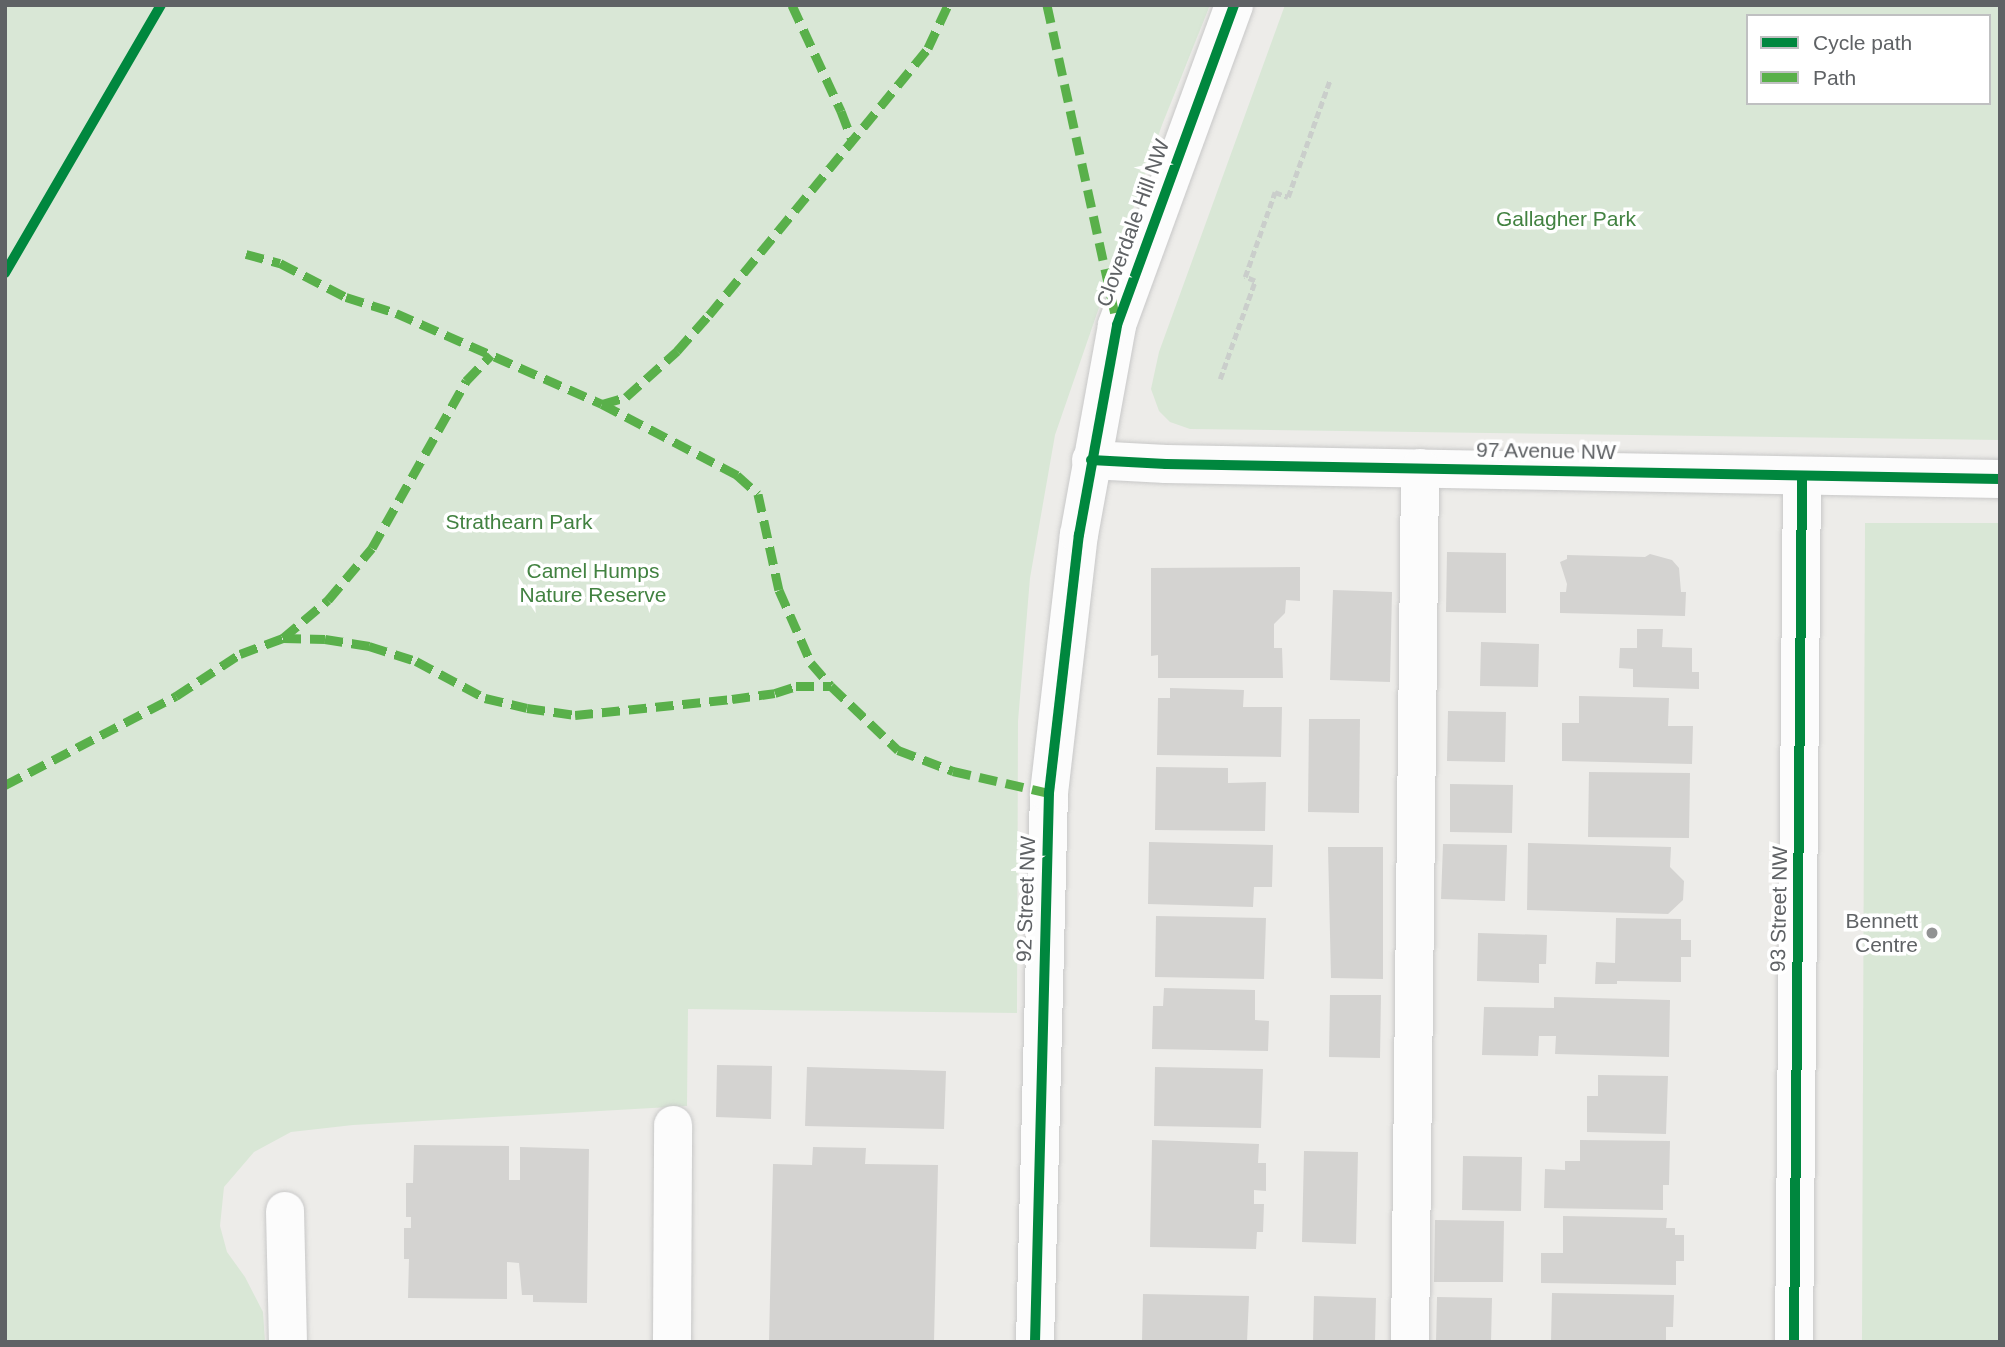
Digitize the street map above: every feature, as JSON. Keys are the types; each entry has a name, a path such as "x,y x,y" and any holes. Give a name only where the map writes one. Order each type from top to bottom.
{"street":[{"name":"Cloverdale Hill NW","path":"1091,460 1117,325 1234,5"},
{"name":"97 Avenue NW","path":"1091,460 1166,464 2000,479"},
{"name":"92 Street NW","path":"1035,1342 1049,793 1079,535 1091,460"},
{"path":"1410,1342 1420,468"},
{"name":"93 Street NW","path":"1794,1342 1802,477"},
{"path":"672,1342 673,1125"},
{"path":"285,1211 288,1342"}],"path":[{"path":"1220,379 1255,281 1245,277 1275,192 1288,197 1330,80"}],"green space":[{"name":"Strathearn Park","path":"5,5 1210,5 1162,125 1055,435 1030,578 1018,721 1017,1013 688,1009 687,1106 353,1125 291,1132 254,1152 224,1187 220,1226 227,1252 245,1277 263,1312 265,1342 5,1342"},
{"name":"Gallagher Park","path":"1285,5 2000,5 2000,440 1190,429 1170,422 1159,411 1151,389 1159,352"},
{"name":"Bennett Centre","path":"1865,523 2000,523 2000,1342 1862,1342"}],"building":[{"path":"1447,552 1506,553 1506,613 1446,612"},
{"path":"1650,554 1672,560 1679,568 1681,592 1686,592 1685,616 1560,613 1560,592 1566,592 1567,584 1560,562 1567,559 1567,555 1645,557"},
{"path":"1300,567 1300,601 1286,600 1285,613 1274,624 1274,648 1282,648 1283,678 1158,678 1158,655 1151,656 1151,568"},
{"path":"1333,590 1392,592 1390,682 1330,680"},
{"path":"1637,629 1663,629 1662,647 1692,648 1692,672 1699,672 1699,689 1633,687 1633,669 1619,668 1620,648 1637,648"},
{"path":"1481,642 1539,644 1538,687 1480,686"},
{"path":"1170,688 1244,690 1243,707 1282,707 1281,757 1157,755 1158,698 1170,698"},
{"path":"1579,696 1669,698 1668,726 1693,726 1692,764 1562,761 1562,723 1579,723"},
{"path":"1448,711 1506,712 1505,762 1447,761"},
{"path":"1309,719 1360,719 1359,813 1308,812"},
{"path":"1156,767 1228,768 1228,783 1266,782 1265,831 1155,830"},
{"path":"1589,772 1690,773 1689,838 1588,837"},
{"path":"1450,784 1513,785 1512,833 1450,832"},
{"path":"1149,842 1273,845 1272,887 1254,887 1253,907 1148,904"},
{"path":"1528,843 1671,847 1670,867 1684,881 1683,900 1668,914 1527,910"},
{"path":"1443,844 1507,845 1505,901 1441,899"},
{"path":"1328,847 1383,847 1383,979 1331,978"},
{"path":"1156,916 1266,918 1264,979 1155,977"},
{"path":"1616,918 1681,919 1681,940 1691,940 1691,957 1681,957 1681,982 1617,981 1617,984 1595,984 1596,962 1615,963"},
{"path":"1478,933 1547,935 1546,964 1539,964 1539,983 1477,981"},
{"path":"1164,988 1255,990 1255,1020 1269,1021 1268,1051 1152,1049 1153,1006 1163,1006"},
{"path":"1330,995 1381,995 1380,1058 1329,1057"},
{"path":"1554,997 1670,1000 1669,1057 1555,1054 1556,1036 1539,1036 1538,1056 1482,1055 1484,1007 1554,1008"},
{"path":"717,1065 772,1066 771,1119 716,1117"},
{"path":"807,1067 946,1071 944,1129 805,1126"},
{"path":"1155,1067 1263,1069 1261,1128 1154,1126"},
{"path":"1598,1075 1668,1076 1666,1134 1587,1132 1587,1096 1598,1096"},
{"path":"1152,1140 1259,1144 1258,1163 1266,1163 1266,1191 1254,1190 1254,1204 1264,1204 1263,1232 1257,1232 1256,1249 1150,1247"},
{"path":"1580,1140 1670,1141 1669,1185 1663,1185 1663,1210 1544,1208 1545,1169 1565,1170 1565,1161 1580,1161"},
{"path":"414,1145 509,1146 509,1180 520,1180 520,1147 589,1149 587,1303 533,1302 533,1295 522,1295 519,1263 507,1262 507,1299 408,1298 409,1259 404,1259 404,1228 411,1228 411,1217 406,1217 406,1183 413,1183"},
{"path":"813,1147 866,1148 865,1164 938,1165 934,1342 769,1342 773,1164 812,1165"},
{"path":"1304,1151 1358,1152 1356,1244 1302,1242"},
{"path":"1463,1156 1522,1157 1521,1211 1462,1210"},
{"path":"1563,1216 1667,1218 1666,1228 1675,1228 1675,1235 1684,1235 1684,1261 1676,1261 1676,1285 1541,1283 1541,1253 1563,1253"},
{"path":"1435,1220 1504,1221 1503,1282 1434,1282"},
{"path":"1552,1293 1674,1295 1673,1327 1666,1327 1666,1342 1551,1342"},
{"path":"1143,1294 1249,1296 1247,1342 1142,1342"},
{"path":"1314,1296 1376,1298 1375,1342 1313,1342"},
{"path":"1437,1297 1492,1298 1491,1342 1436,1342"}],"marked path":[{"path":"792,5 852,140"},
{"path":"602,404 626,397 677,351 709,315 928,48 948,5"},
{"path":"1047,5 1116,320"},
{"path":"246,254 280,263 346,297 396,313 602,404 737,475 758,494 779,590 811,663 831,686"},
{"path":"283,638 328,600 372,548 466,381 491,355"},
{"path":"5,785 176,696 240,654 283,638 325,639 369,646 416,661 485,698 575,715 732,699 775,693 796,686 831,686 898,750 953,771 1049,793"}],"cycle path":[{"path":"5,273 161,5"},
{"path":"1035,1342 1049,793 1079,535 1117,325 1234,5"},
{"path":"1091,460 1166,464 2000,479"},
{"path":"1794,1342 1802,477"}],"place":[{"name":"Bennett Centre","path":"1932,933"}],"park label":[{"name":"Camel Humps Nature Reserve","path":"593,583"}]}
